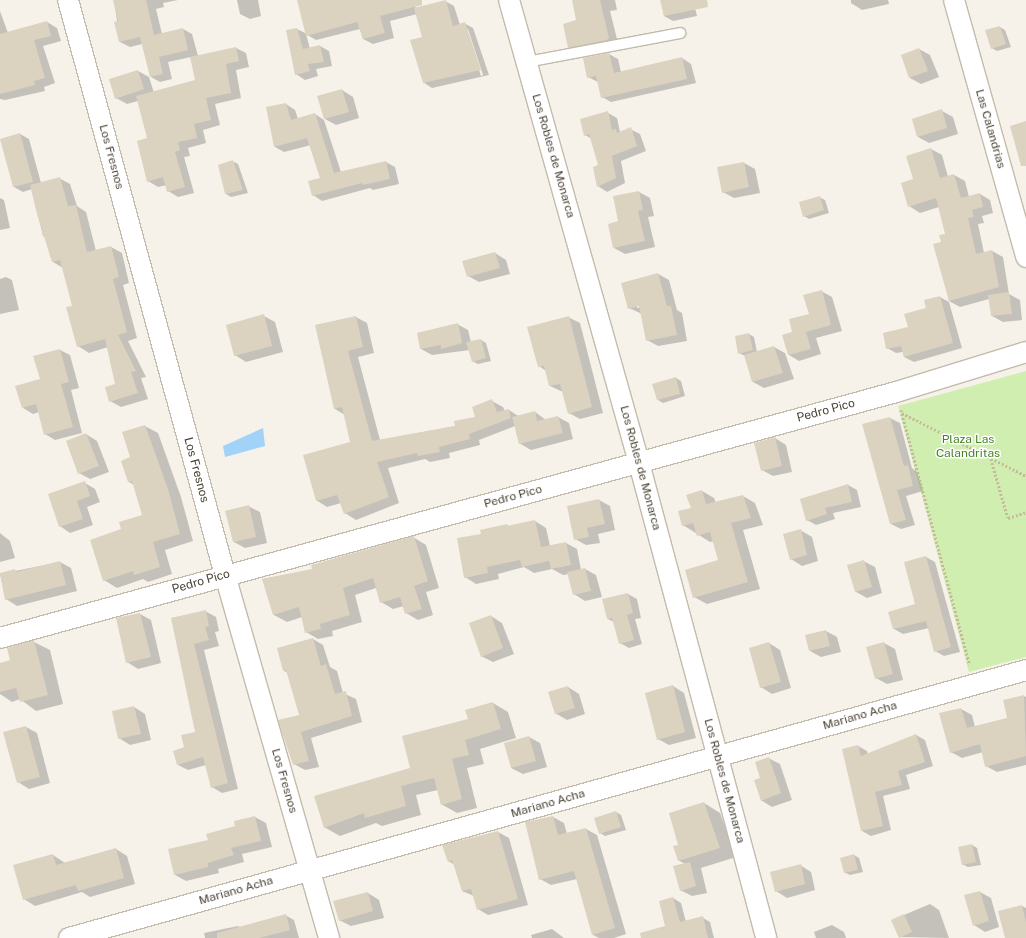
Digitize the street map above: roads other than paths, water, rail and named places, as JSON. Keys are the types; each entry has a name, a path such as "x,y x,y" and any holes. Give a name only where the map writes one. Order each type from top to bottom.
{"street":[{"name":"Los Fresnos","path":"68,0 225,575 329,938"},
{"name":"Los Robles de Monarca","path":"509,0 639,463 766,938"},
{"name":"Las Calandrias","path":"954,0 1026,257"},
{"name":"Pedro Pico","path":"0,638 896,392 1026,352"},
{"name":"Mariano Acha","path":"69,938 717,757 975,683 1026,670"}],"lane":[{"path":"527,62 680,33"}],"water":[{"path":"263,428 265,446 225,457 223,446"}],"park label":[{"name":"Plaza Las Calandritas","path":"968,447"}]}
